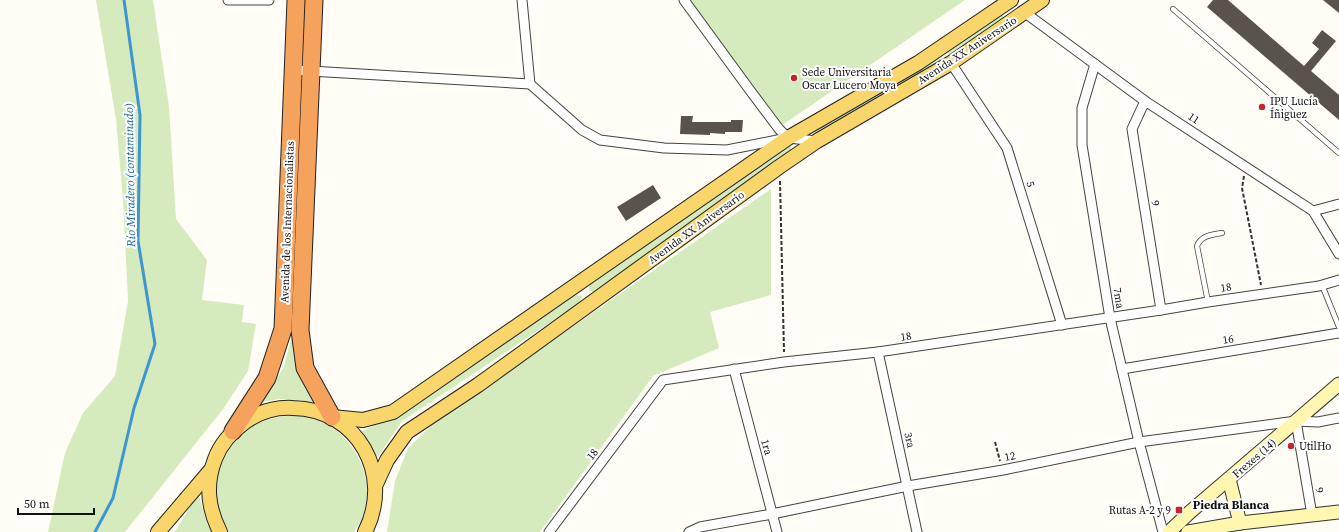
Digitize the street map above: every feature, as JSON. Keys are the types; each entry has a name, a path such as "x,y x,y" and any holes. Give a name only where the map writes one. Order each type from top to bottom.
{"highway":[{"name":"Avenida de los Internacionalistas","path":"233,431 267,378 283,329 296,0"},
{"name":"Avenida de los Internacionalistas","path":"314,0 300,330 305,368 332,417"}],"main road":[{"name":"Avenida XX Aniversario","path":"332,417 363,420 393,412 788,138 918,63 1011,0"},
{"name":"Avenida XX Aniversario","path":"376,484 387,460 407,432 478,385 817,141 951,63 1042,0"},
{"name":"Frexes (14)","path":"1169,532 1190,512 1339,384"},
{"path":"220,532 213,518 208,495 210,471 219,449 233,431 255,416 280,408 307,408 332,417 354,434 369,457 376,484 374,508 365,532"},
{"path":"158,532 210,471"},
{"path":"1229,479 1240,523"},
{"path":"1188,532 1240,523 1339,512"}],"street":[{"path":"228,0 269,0"},
{"path":"522,0 530,84"},
{"path":"684,0 748,89 779,129 788,138"},
{"name":"11","path":"1024,12 1145,101 1313,210 1339,254"},
{"name":"5","path":"951,63 1006,148 1062,325"},
{"name":"7ma","path":"1095,64 1082,108 1082,145 1110,318 1139,442 1163,532"},
{"path":"293,70 530,84 582,130 600,140 664,148 727,150 788,138 817,141"},
{"name":"9","path":"1145,101 1132,129 1161,310"},
{"path":"1313,210 1339,204"},
{"name":"18","path":"549,532 662,380 784,362 878,352 1110,318 1322,285 1339,280"},
{"name":"16","path":"1122,369 1339,333"},
{"name":"3ra","path":"878,352 917,532"},
{"name":"1ra","path":"734,369 777,532"},
{"name":"12","path":"689,532 700,527 908,486 1003,470 1139,442 1296,421 1318,422 1339,418"},
{"name":"9","path":"1296,421 1312,515"}],"lane":[{"path":"1173,9 1339,153"},
{"path":"1208,302 1197,246 1203,237 1222,233"},
{"path":"1322,285 1339,328"}],"path":[{"path":"1246,166 1242,188 1263,294"},
{"path":"779,167 784,362"},
{"path":"995,442 1003,470"}],"green space":[{"path":"96,0 153,0 169,107 176,219 207,260 202,300 244,305 242,322 256,324 248,371 223,409 125,532 48,532 65,453 83,413 115,376 128,301 123,200 116,119"},
{"name":"Sede Universitaria Oscar Lucero Moya","path":"690,0 965,0 781,126"},
{"path":"999,13 1004,16 1000,22 953,55 948,54 947,48"},
{"path":"932,58 939,58 938,65 822,133 815,133 814,128"},
{"path":"299,80 304,80 295,341 318,404 300,400 279,399 262,402 284,367 291,339"},
{"path":"783,146 791,146 791,151 595,292 589,291 589,286"},
{"path":"771,189 771,295 710,312 719,348 653,376 540,532 387,532 395,481 408,448 434,423"},
{"path":"576,295 582,296 581,302 402,421 378,457 360,432 395,416"},
{"path":"298,415 321,421 345,438 354,449 361,462 367,490 366,505 361,521 354,532 229,532 218,509 215,490 216,479 223,457 236,439 253,425 275,418"},
{"path":"198,493 207,523 212,532 175,532"}],"building":[{"path":"1213,0 1228,0 1304,66 1319,49 1312,43 1322,30 1336,41 1311,71 1339,95 1339,120 1207,7"},
{"path":"1323,0 1339,0 1339,13"},
{"path":"681,116 693,116 692,122 731,122 731,120 743,120 742,132 725,132 725,134 710,133 710,135 680,134"},
{"path":"653,185 661,198 626,221 617,207"}],"waterway":[{"name":"Río Miradero (contaminado)","path":"95,532 113,498 134,408 155,344 138,241 140,115 124,0"}],"place":[{"name":"Sede Universitaria Oscar Lucero Moya","path":"794,78"},
{"name":"IPU Lucía Íñiguez","path":"1262,107"},
{"name":"UtilHo","path":"1291,446"},
{"name":"Rutas A-2 y 9","path":"1179,510"}],"district":[{"name":"Piedra Blanca","path":"1231,505"}]}
